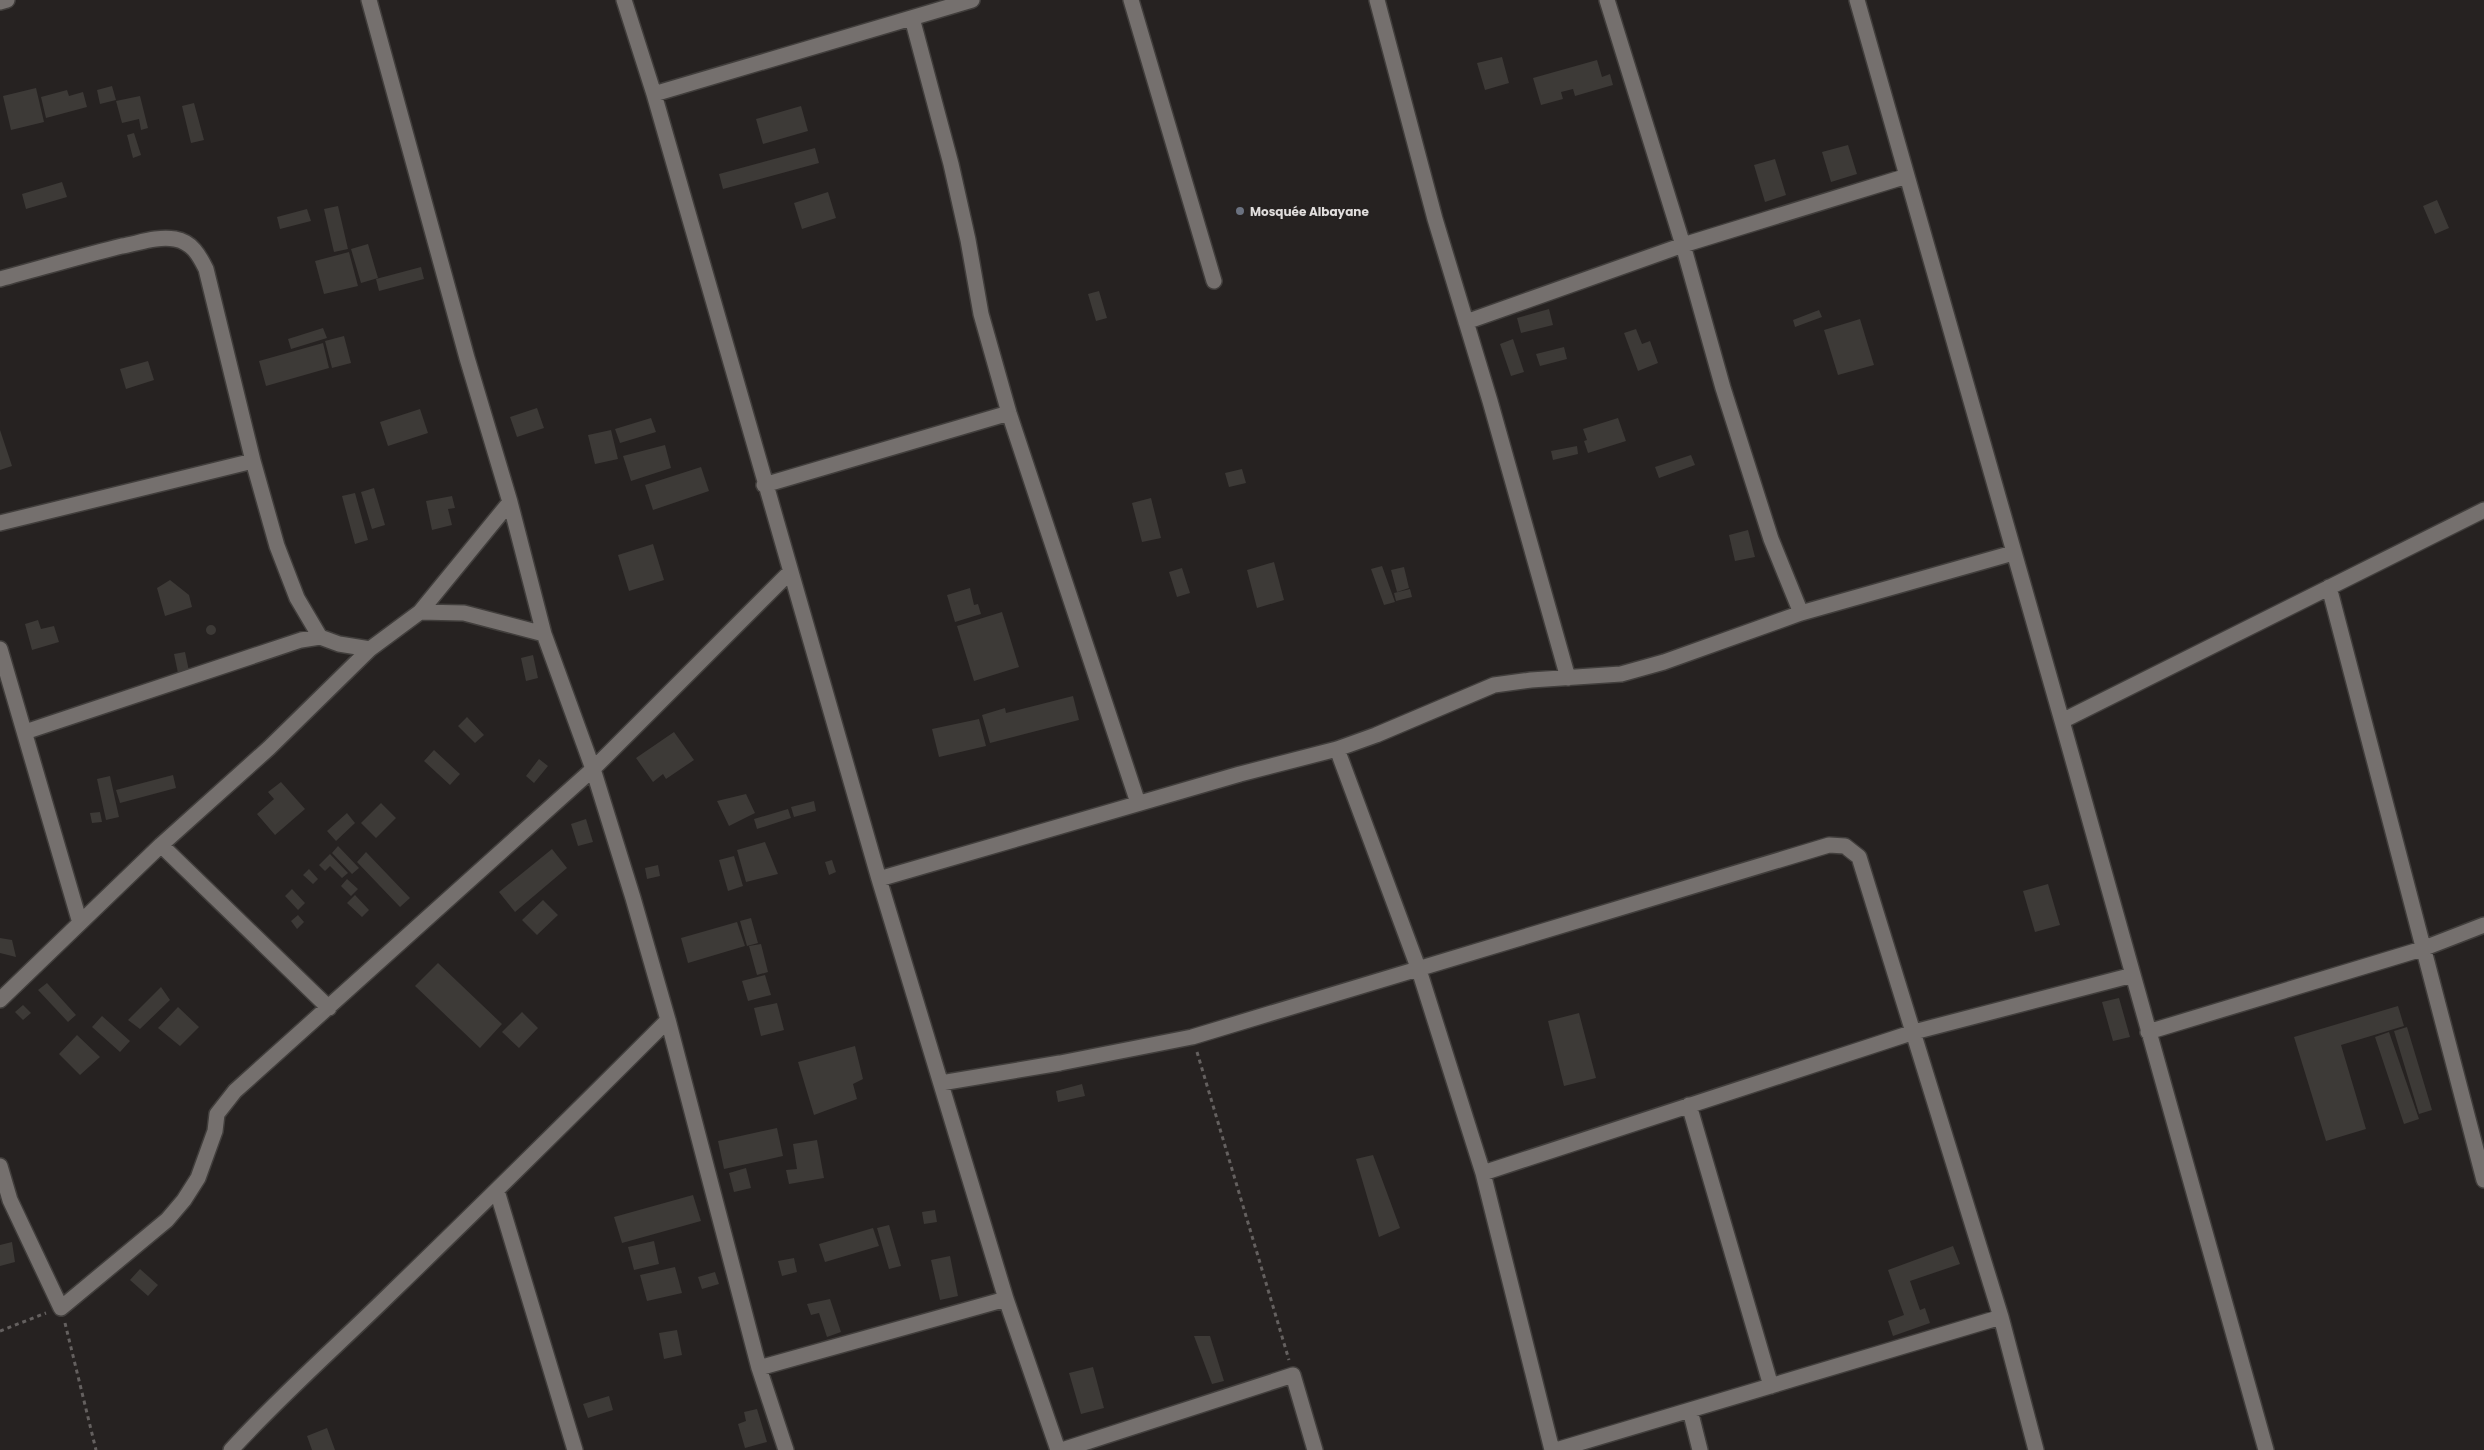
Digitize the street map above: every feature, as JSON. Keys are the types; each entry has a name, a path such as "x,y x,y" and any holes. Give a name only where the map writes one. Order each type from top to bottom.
{"street":[{"path":"0,2 7,0"},
{"path":"369,0 467,358 510,502 544,634 593,769 668,1020 759,1368 786,1450"},
{"path":"624,0 654,94 789,573 879,879 1006,1299 1058,1450"},
{"path":"654,94 972,0"},
{"path":"1131,0 1214,281"},
{"path":"1377,0 1435,219 1568,678"},
{"path":"1607,0 1683,245 1723,388 1771,539 1801,613"},
{"path":"1857,0 2062,721 2266,1450"},
{"path":"912,18 957,193 981,314 1009,413 1138,803"},
{"path":"1466,322 1683,245 1907,176"},
{"path":"0,280 78,256 153,239 175,239 188,244 198,253 206,269 253,461 288,576 297,598 320,637"},
{"path":"764,485 1009,413"},
{"path":"0,523 253,461"},
{"path":"0,1000 161,845 269,748 370,649 420,612 510,502"},
{"path":"2062,721 2484,510"},
{"path":"879,879 1138,803 1337,749 1376,735 1494,685 1621,674 1700,650 1801,613 2013,553"},
{"path":"0,1166 10,1200 61,1308 167,1220 198,1178 220,1108 255,1072 329,1008 593,769 789,573"},
{"path":"2329,587 2422,949 2484,1180"},
{"path":"420,612 464,613 544,634"},
{"path":"25,732 301,640 320,637 338,644 370,649"},
{"path":"0,649 80,923"},
{"path":"1337,749 1419,970 1483,1172 1554,1450 2001,1317"},
{"path":"161,845 329,1008"},
{"path":"941,1083 1060,1063 1192,1037 1829,845 1845,846 1858,856 1914,1032 2001,1317 2036,1450"},
{"path":"2148,1032 2422,949 2484,926"},
{"path":"1483,1172 1914,1032 2133,975"},
{"path":"231,1450 268,1409 328,1355 497,1191 668,1020"},
{"path":"1689,1105 1771,1386"},
{"path":"497,1191 574,1450"},
{"path":"759,1368 1006,1299"},
{"path":"1062,1450 1293,1375 1315,1450"},
{"path":"1690,1410 1700,1450"}],"path":[{"path":"1192,1037 1293,1375"},
{"path":"0,1330 61,1308 96,1450"}],"building":[{"path":"1502,57 1509,83 1485,90 1477,63"},
{"path":"1597,60 1602,77 1610,74 1613,85 1575,96 1573,89 1561,92 1563,99 1541,105 1533,78"},
{"path":"112,86 116,100 100,104 97,90"},
{"path":"36,88 44,122 11,130 3,96"},
{"path":"67,90 69,96 83,92 87,107 46,118 41,97"},
{"path":"140,96 148,128 141,130 139,119 122,123 116,101"},
{"path":"194,103 204,140 191,143 182,106"},
{"path":"801,106 808,131 763,144 756,119"},
{"path":"134,133 141,155 133,158 127,135"},
{"path":"1848,145 1857,174 1831,182 1822,152"},
{"path":"815,148 819,163 723,189 719,174"},
{"path":"1775,159 1786,195 1765,202 1754,165"},
{"path":"62,182 67,197 26,209 22,194"},
{"path":"828,192 836,218 802,229 794,203"},
{"path":"2437,200 2449,228 2435,234 2423,206"},
{"path":"338,206 348,249 334,252 324,209"},
{"path":"307,209 311,221 280,229 277,217"},
{"path":"368,244 378,278 361,283 351,249"},
{"path":"349,252 358,286 324,294 315,261"},
{"path":"421,267 424,279 379,291 376,279"},
{"path":"1099,291 1107,318 1096,321 1088,294"},
{"path":"1549,309 1553,325 1521,333 1517,318"},
{"path":"1819,310 1822,317 1795,327 1793,320"},
{"path":"1860,319 1874,365 1838,375 1824,330"},
{"path":"323,328 327,338 291,349 288,339"},
{"path":"1636,329 1642,344 1650,341 1658,363 1638,371 1624,333"},
{"path":"344,336 351,363 332,368 325,341"},
{"path":"1513,339 1524,372 1511,376 1500,344"},
{"path":"323,343 329,368 266,386 259,361"},
{"path":"1564,347 1567,359 1540,366 1536,354"},
{"path":"148,361 154,380 126,389 120,369"},
{"path":"537,408 544,428 517,437 510,417"},
{"path":"420,409 428,433 388,446 380,422"},
{"path":"651,418 656,432 620,443 615,429"},
{"path":"1618,418 1626,441 1588,453 1584,441 1587,440 1583,429"},
{"path":"0,430 12,466 0,470"},
{"path":"611,430 618,459 595,464 588,435"},
{"path":"665,445 671,468 631,481 623,456"},
{"path":"1577,446 1578,454 1553,460 1551,451"},
{"path":"1691,455 1695,465 1659,478 1655,467"},
{"path":"701,467 709,491 653,510 645,485"},
{"path":"1242,469 1246,483 1229,487 1225,473"},
{"path":"374,488 385,525 372,529 361,492"},
{"path":"355,493 368,540 355,544 342,496"},
{"path":"452,496 455,508 448,509 452,525 432,530 426,501"},
{"path":"1151,498 1161,538 1142,542 1132,503"},
{"path":"1748,530 1755,557 1735,561 1729,535"},
{"path":"653,544 664,580 629,591 618,555"},
{"path":"1274,562 1284,600 1257,608 1247,570"},
{"path":"1382,566 1395,602 1384,605 1371,569"},
{"path":"1404,567 1409,588 1397,592 1391,570"},
{"path":"1182,568 1190,593 1177,597 1169,572"},
{"path":"170,580 189,595 192,607 165,616 157,588"},
{"path":"970,588 974,605 978,604 981,614 955,622 947,595"},
{"path":"1410,589 1412,597 1396,601 1394,593"},
{"path":"1002,612 1019,667 974,681 957,626"},
{"path":"38,620 41,629 54,626 59,642 32,650 25,624"},
{"path":"209,625 213,625 216,630 215,634 209,635 206,632 206,628"},
{"path":"185,652 189,671 178,673 174,654"},
{"path":"533,655 538,678 526,681 521,658"},
{"path":"1073,696 1079,720 990,743 982,715 1005,708 1006,713"},
{"path":"467,717 484,735 475,743 458,726"},
{"path":"979,719 986,746 939,757 932,729"},
{"path":"674,732 694,760 666,779 663,774 653,782 636,758"},
{"path":"434,750 460,774 450,785 424,761"},
{"path":"539,759 548,766 534,783 526,776"},
{"path":"173,775 176,788 120,803 116,790"},
{"path":"110,776 119,817 106,820 97,779"},
{"path":"281,782 305,809 275,835 257,814 274,799 268,792"},
{"path":"746,794 755,813 729,826 717,801"},
{"path":"814,801 816,811 794,817 791,807"},
{"path":"381,803 396,818 376,838 361,823"},
{"path":"788,809 791,818 757,829 754,819"},
{"path":"100,812 102,822 92,823 90,813"},
{"path":"347,813 355,823 336,841 327,831"},
{"path":"586,819 593,842 578,846 571,824"},
{"path":"765,842 778,874 746,882 737,850"},
{"path":"338,846 359,868 352,874 332,853"},
{"path":"552,849 567,868 515,912 499,892"},
{"path":"366,852 410,898 400,907 357,862"},
{"path":"330,854 348,873 342,878 330,866 325,871 319,865"},
{"path":"734,856 743,886 728,891 719,860"},
{"path":"832,860 836,872 829,875 825,862"},
{"path":"658,865 660,876 647,879 645,868"},
{"path":"309,869 318,879 313,884 303,875"},
{"path":"347,879 358,889 351,896 341,886"},
{"path":"2048,884 2060,925 2035,932 2023,891"},
{"path":"292,889 305,903 298,910 285,896"},
{"path":"355,895 369,910 362,917 347,903"},
{"path":"543,900 558,915 537,935 522,920"},
{"path":"298,915 304,922 297,929 291,921"},
{"path":"751,918 758,943 747,946 740,921"},
{"path":"737,922 745,946 688,963 681,938"},
{"path":"0,938 12,940 16,957 0,953"},
{"path":"761,944 768,972 757,975 749,946"},
{"path":"438,963 502,1024 480,1048 415,986"},
{"path":"765,975 771,995 748,1001 742,981"},
{"path":"47,983 76,1015 68,1022 38,990"},
{"path":"161,987 170,1000 140,1029 128,1020"},
{"path":"2119,998 2130,1037 2113,1041 2102,1002"},
{"path":"777,1003 784,1030 761,1036 754,1008"},
{"path":"23,1005 31,1013 23,1020 15,1012"},
{"path":"2398,1006 2404,1026 2341,1045 2366,1129 2326,1141 2294,1037"},
{"path":"178,1007 199,1027 180,1046 158,1028"},
{"path":"522,1012 538,1028 519,1048 502,1032"},
{"path":"1579,1013 1596,1078 1564,1086 1548,1021"},
{"path":"102,1016 130,1041 120,1052 92,1027"},
{"path":"2407,1027 2432,1110 2419,1114 2394,1031"},
{"path":"2389,1032 2419,1119 2404,1124 2375,1037"},
{"path":"77,1035 100,1057 80,1075 59,1054"},
{"path":"855,1046 863,1079 853,1084 857,1099 814,1115 798,1062"},
{"path":"1082,1084 1085,1096 1058,1102 1056,1091"},
{"path":"777,1128 783,1156 724,1169 718,1141"},
{"path":"817,1140 824,1178 789,1184 786,1170 797,1169 793,1144"},
{"path":"1373,1155 1400,1228 1379,1237 1356,1159"},
{"path":"746,1168 751,1188 734,1192 729,1173"},
{"path":"693,1195 701,1221 622,1243 614,1217"},
{"path":"935,1210 937,1222 924,1224 922,1212"},
{"path":"889,1225 901,1266 889,1269 877,1228"},
{"path":"873,1228 879,1246 825,1262 819,1244"},
{"path":"654,1241 659,1264 634,1270 628,1247"},
{"path":"12,1242 15,1262 0,1266 0,1245"},
{"path":"1953,1246 1960,1264 1910,1281 1920,1310 1925,1308 1930,1323 1893,1336 1888,1321 1904,1315 1888,1270"},
{"path":"950,1256 958,1296 940,1300 931,1260"},
{"path":"794,1258 797,1272 782,1276 778,1261"},
{"path":"675,1267 682,1293 647,1301 640,1275"},
{"path":"140,1269 158,1285 148,1296 130,1280"},
{"path":"715,1272 719,1284 702,1289 698,1277"},
{"path":"830,1299 841,1332 827,1337 819,1313 811,1315 807,1304"},
{"path":"677,1330 682,1355 664,1359 659,1333"},
{"path":"1194,1336 1210,1336 1224,1381 1212,1384"},
{"path":"1093,1367 1104,1408 1081,1414 1069,1373"},
{"path":"609,1396 613,1410 588,1418 583,1404"},
{"path":"757,1409 767,1442 745,1448 738,1424 746,1421 744,1412"},
{"path":"327,1428 335,1450 312,1450 307,1436"}],"place":[{"name":"Mosquée Albayane","path":"1240,211"}]}
